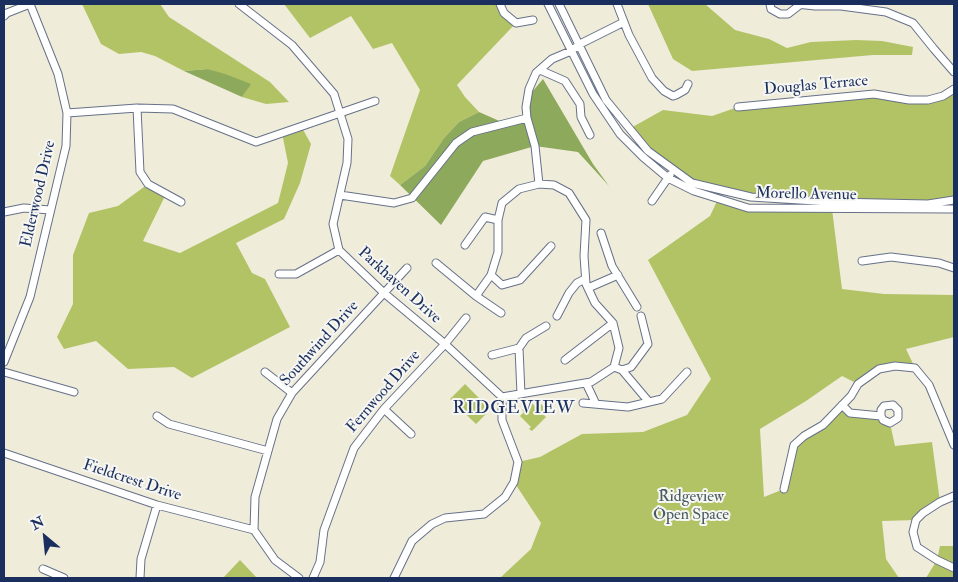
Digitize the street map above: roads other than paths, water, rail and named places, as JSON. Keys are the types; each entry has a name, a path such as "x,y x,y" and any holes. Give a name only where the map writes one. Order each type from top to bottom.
{"street":[{"path":"4,16 30,4"},
{"name":"Elderwood Drive","path":"4,362 30,297 66,146 67,113 58,74 30,4"},
{"name":"Parkhaven Drive","path":"238,4 292,45 334,94 348,139 347,163 332,224 339,250 384,293 445,344 502,397"},
{"path":"500,4 504,13 516,23 533,20"},
{"name":"Morello Avenue","path":"548,4 593,94 620,134 668,178 694,191 748,208 954,209"},
{"name":"Morello Avenue","path":"559,4 606,100 648,151 692,183 751,197 832,202 928,204 954,200"},
{"path":"616,4 652,78 664,91 673,96 685,90 688,84"},
{"path":"770,4 771,8 780,14 788,14 801,4"},
{"path":"797,4 841,6 886,12 913,23 954,72"},
{"path":"539,184 535,146 526,118 529,89 536,73 552,59 571,51 580,44 624,22"},
{"path":"540,70 565,81 580,104 581,117 590,135"},
{"name":"Douglas Terrace","path":"738,107 874,94 909,100 928,100 943,96 954,89"},
{"path":"67,113 136,108 173,109 256,142 375,101"},
{"path":"136,108 140,172 148,184 181,202"},
{"path":"340,195 394,203 412,198 456,143 472,132 526,118"},
{"path":"652,201 673,170"},
{"path":"394,578 412,541 432,524 445,518 484,514 505,497 514,482 518,462 502,420 502,397 591,382 614,367 619,348 613,323 596,303 585,279 586,220 569,193 554,185 539,184 519,189 502,203 498,220 498,252 491,275 476,296"},
{"path":"4,212 24,208 50,210"},
{"path":"465,245 485,217 498,220"},
{"path":"600,233 612,266 637,307"},
{"path":"491,275 502,285 520,280 551,246"},
{"path":"279,274 296,274 339,250"},
{"path":"862,261 891,257 939,263 954,268"},
{"path":"436,263 476,296 501,313"},
{"name":"Southwind Drive","path":"254,530 255,497 277,419 292,393 407,268"},
{"path":"588,288 618,275"},
{"path":"557,316 569,293 577,283 585,279"},
{"path":"622,370 631,367 648,344 641,316"},
{"name":"Fernwood Drive","path":"313,578 320,562 324,530 354,448 384,409 445,344 466,318"},
{"path":"565,360 613,323"},
{"path":"521,394 519,348 526,338 546,326"},
{"path":"492,355 519,348"},
{"path":"784,489 794,445 804,436 823,425 851,396 858,384 879,369 895,366 915,368 929,385 954,445"},
{"path":"614,367 622,370 649,402"},
{"path":"4,372 74,392"},
{"path":"265,372 292,393"},
{"path":"583,403 628,407 662,399 687,372"},
{"path":"586,383 596,404"},
{"path":"842,405 850,413 880,416"},
{"path":"384,409 411,434"},
{"path":"157,416 169,424 268,451"},
{"name":"Fieldcrest Drive","path":"4,454 157,505 254,530"},
{"path":"954,496 923,513 916,520 913,532 917,547 954,568"},
{"path":"140,578 141,559 157,505"},
{"path":"254,530 275,560 298,578"},
{"path":"43,569 64,578"}],"district":[{"name":"RIDGEVIEW","path":"514,409"}],"park label":[{"name":"Ridgeview Open Space","path":"691,507"}]}
